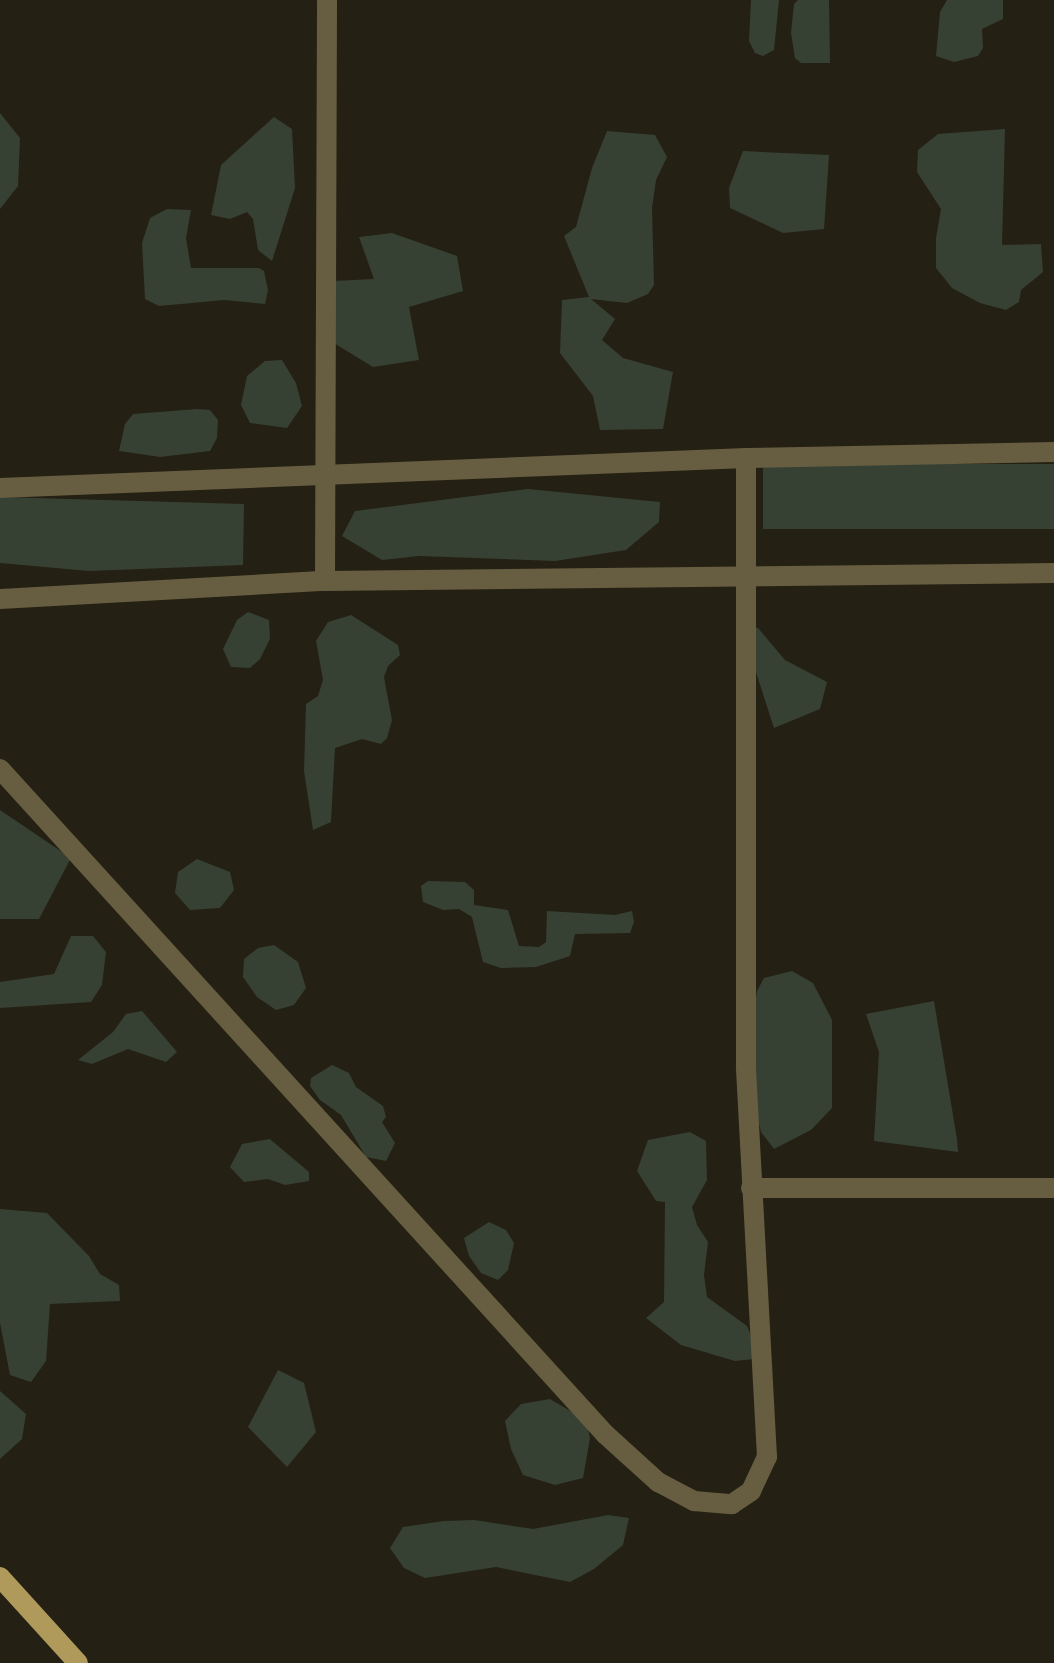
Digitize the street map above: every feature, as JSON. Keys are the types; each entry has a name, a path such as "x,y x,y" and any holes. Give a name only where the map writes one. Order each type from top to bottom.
{"main road":[{"path":"0,1577 78,1663"}],"street":[{"path":"325,581 327,0"},
{"path":"0,488 746,458 1054,452"},
{"path":"0,769 605,1434 658,1482 694,1501 732,1504 751,1491 767,1457 746,1067 746,458"},
{"path":"0,599 325,581 1054,573"},
{"path":"751,1188 1054,1188"}],"green space":[{"path":"751,0 779,0 774,50 763,56 755,53 749,41"},
{"path":"798,0 829,0 830,63 801,63 795,58 791,33 794,4"},
{"path":"947,0 1003,0 1003,19 982,29 983,48 978,56 954,62 936,56 940,12"},
{"path":"0,113 20,138 18,186 0,209"},
{"path":"274,117 292,129 295,188 272,261 258,250 253,219 247,212 230,219 211,215 221,165"},
{"path":"1005,129 1002,245 1041,244 1043,272 1021,290 1019,302 1006,310 980,303 952,288 936,268 936,238 941,209 917,172 918,150 938,134"},
{"path":"607,131 655,135 667,157 656,180 652,208 654,285 648,294 627,303 591,299 615,319 602,340 623,358 673,372 663,429 600,430 593,396 560,353 562,300 589,297 564,236 576,227 592,168"},
{"path":"743,151 829,155 824,229 783,233 730,208 729,188"},
{"path":"167,209 191,210 186,238 191,268 259,268 264,271 268,290 265,304 224,300 159,306 145,299 142,243 150,218"},
{"path":"392,233 457,256 463,291 409,307 419,360 373,367 324,337 333,281 374,279 359,237"},
{"path":"282,360 296,383 302,406 287,428 250,423 241,405 247,376 265,361"},
{"path":"210,410 218,420 217,438 210,451 160,457 119,451 125,424 133,414"},
{"path":"763,464 1054,464 1054,529 763,529"},
{"path":"528,489 660,502 659,522 626,550 555,561 419,556 382,560 342,536 355,511"},
{"path":"0,497 244,504 243,565 89,571 0,563"},
{"path":"248,612 269,620 270,639 260,659 250,668 231,667 223,649 237,620"},
{"path":"351,615 398,645 400,655 388,666 384,677 392,720 387,738 381,744 362,739 335,748 331,822 313,830 304,771 306,704 318,696 323,680 316,641 328,622"},
{"path":"741,626 758,628 785,660 827,682 820,709 774,728"},
{"path":"0,810 71,858 39,919 0,919"},
{"path":"197,859 230,872 234,890 220,908 190,910 175,893 178,872"},
{"path":"428,881 465,882 474,890 474,905 508,910 519,946 539,947 546,942 547,911 615,915 632,911 634,922 630,933 575,934 570,956 536,967 501,968 483,962 472,917 459,909 443,910 423,902 421,886"},
{"path":"71,936 93,936 106,952 102,985 91,1002 0,1008 0,982 54,974"},
{"path":"274,945 298,962 306,988 294,1005 276,1010 257,997 243,977 244,959 258,948"},
{"path":"792,971 813,983 832,1020 832,1108 811,1130 774,1149 761,1132 746,1067 757,991 764,978"},
{"path":"934,1001 958,1152 874,1141 879,1052 866,1014"},
{"path":"142,1011 177,1052 166,1062 128,1049 92,1064 78,1060 113,1032 126,1014"},
{"path":"332,1065 349,1073 356,1087 383,1106 386,1117 382,1122 395,1143 386,1161 366,1157 341,1115 320,1100 310,1086 311,1078"},
{"path":"690,1132 706,1141 707,1180 692,1207 697,1225 708,1242 704,1275 707,1297 747,1326 754,1342 754,1359 735,1361 681,1345 646,1318 664,1302 665,1202 656,1201 637,1171 648,1140"},
{"path":"270,1139 309,1172 309,1181 285,1185 268,1179 244,1182 230,1167 242,1144"},
{"path":"0,1209 47,1213 89,1256 100,1274 119,1285 120,1301 50,1304 46,1361 31,1382 10,1375 0,1323"},
{"path":"489,1222 506,1230 514,1243 508,1270 498,1280 481,1273 469,1256 464,1238"},
{"path":"278,1370 304,1383 316,1432 287,1467 248,1427"},
{"path":"0,1391 26,1414 22,1439 0,1459"},
{"path":"550,1399 586,1420 590,1438 583,1478 555,1485 523,1475 511,1449 505,1421 521,1404"},
{"path":"608,1515 629,1518 623,1545 594,1569 570,1582 496,1567 425,1578 404,1568 390,1548 403,1527 474,1520 533,1529"}]}
